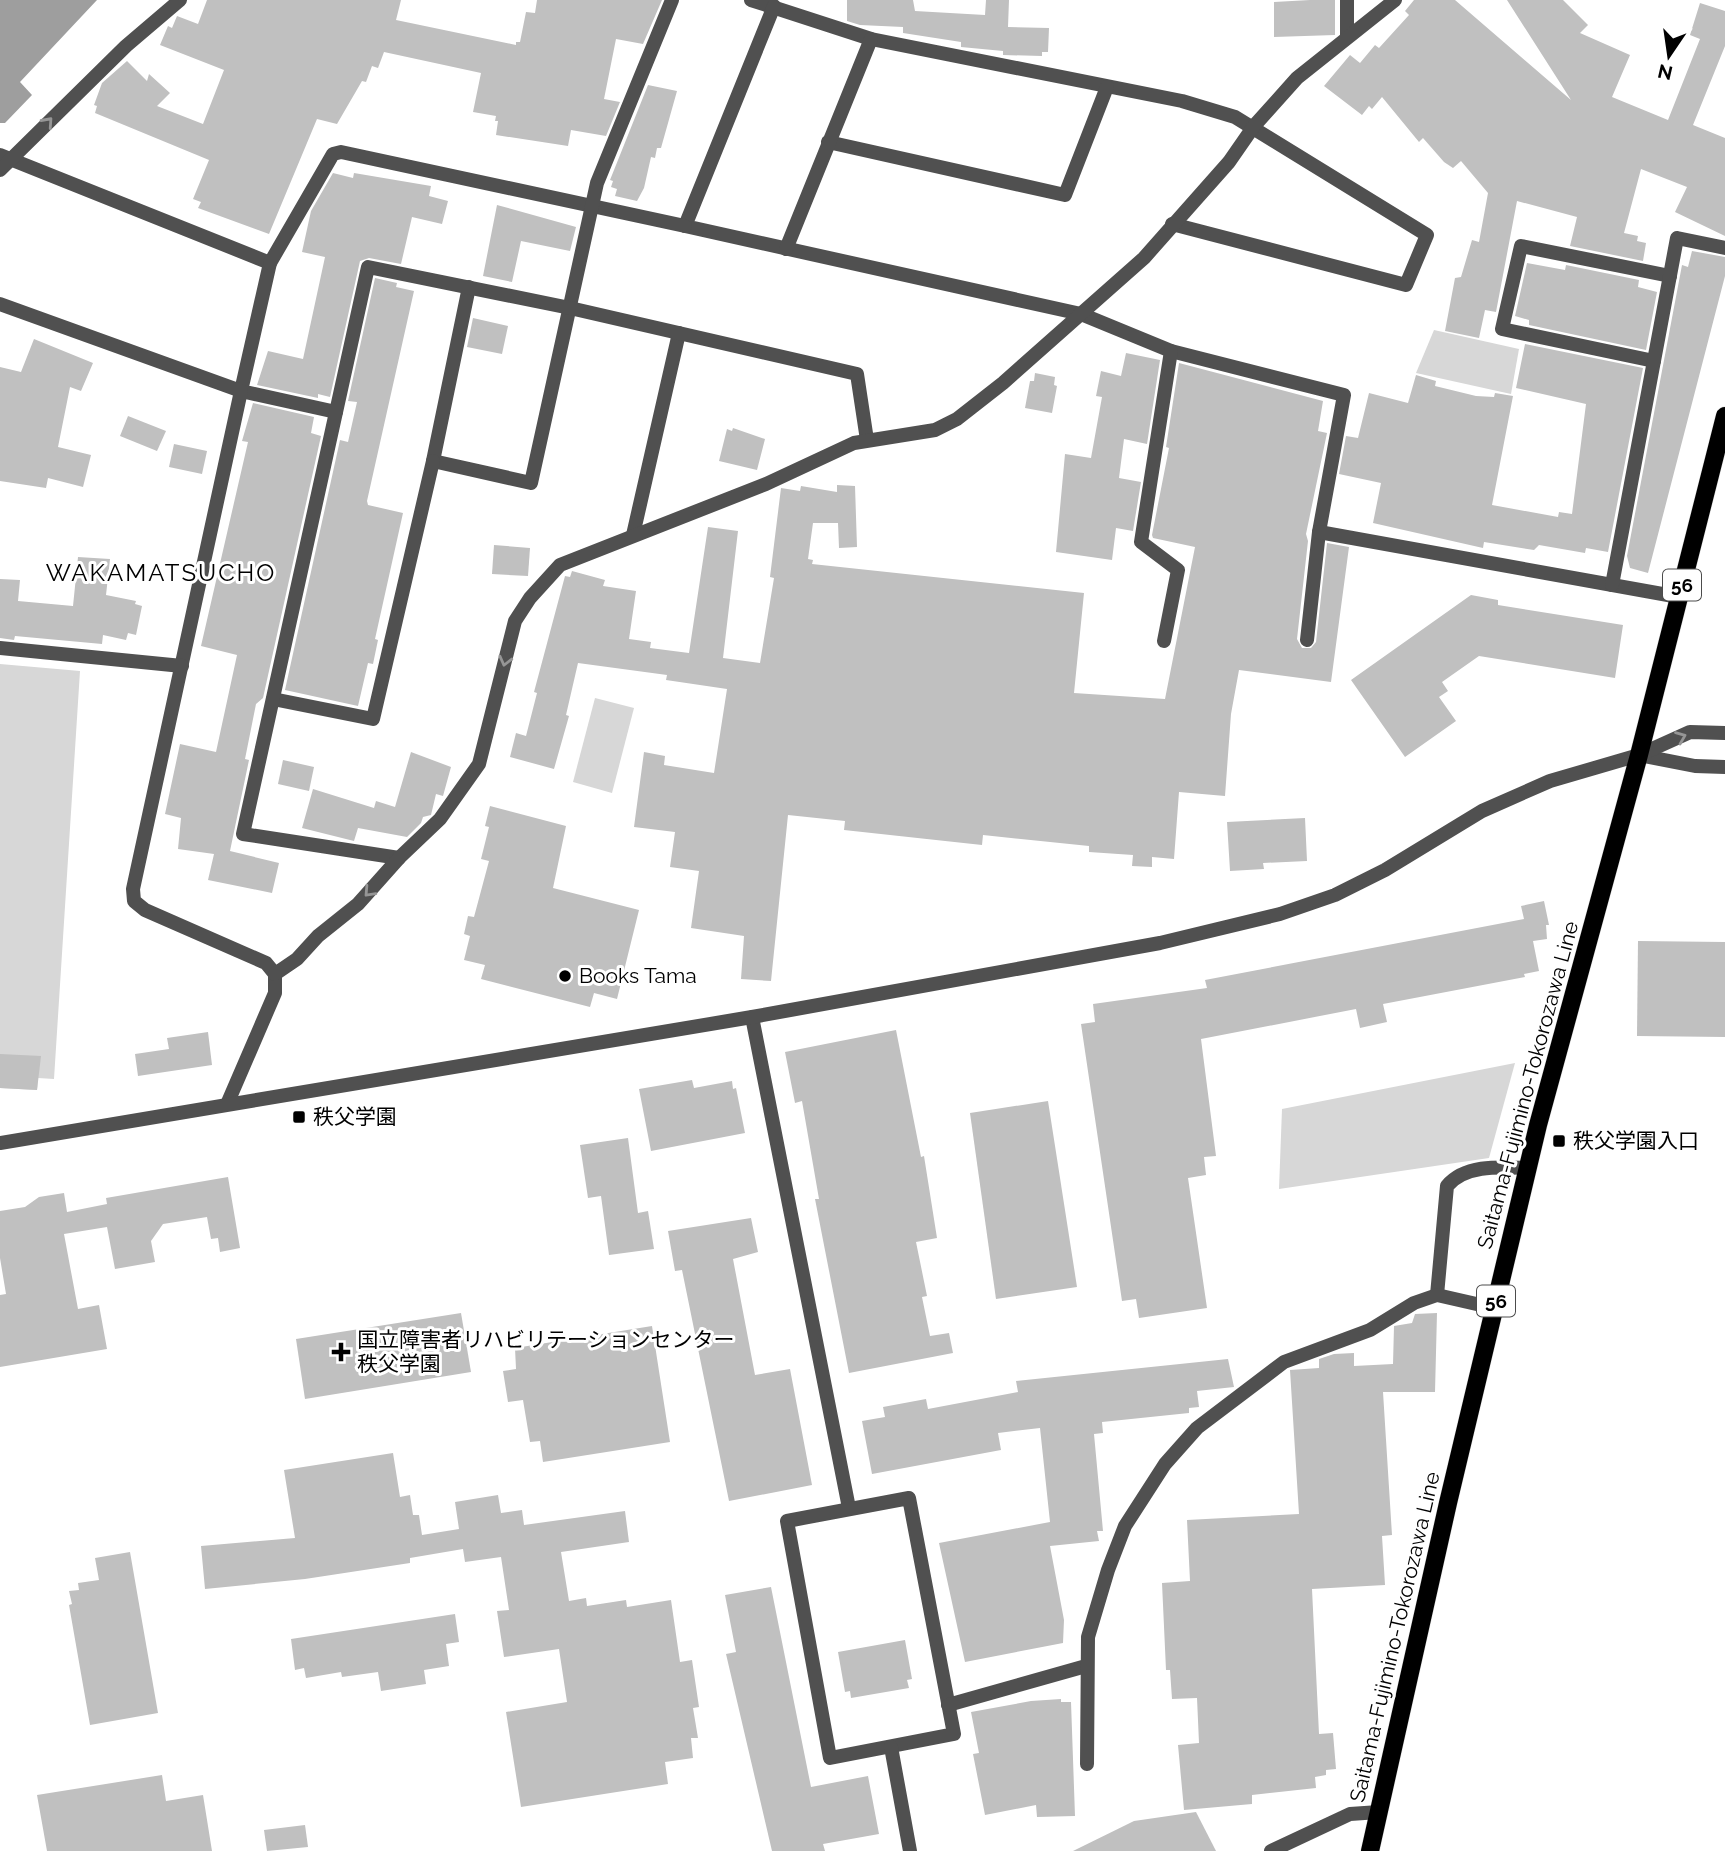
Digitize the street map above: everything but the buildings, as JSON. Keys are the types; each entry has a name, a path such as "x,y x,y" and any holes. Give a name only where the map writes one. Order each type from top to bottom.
{"main road":[{"name":"Saitama-Fujimino-Tokorozawa Line","path":"1370,1851 1527,1168 1639,755 1725,416"}],"street":[{"path":"0,170 7,157 180,0"},
{"path":"433,461 531,483 597,183 630,96 672,0"},
{"path":"751,0 871,39 1182,101 1254,126 1427,235 1406,285 1172,224"},
{"path":"1347,0 1348,35"},
{"path":"275,974 297,959 318,936 358,904 399,858 440,820 475,772 515,621 530,598 560,565 766,484 854,443 935,430 957,419 1144,258 1229,162 1254,126 1297,78 1395,0"},
{"path":"685,226 774,6"},
{"path":"786,249 871,39"},
{"path":"828,142 1065,195 1107,87"},
{"path":"228,1102 275,993 275,974 265,963 145,910 134,901 132,890 270,263 333,155 341,152 593,205 1081,314 1171,351 1345,395 1319,532 1307,640"},
{"path":"7,157 270,263"},
{"path":"1612,585 1677,238 1725,248"},
{"path":"1654,361 1502,329 1521,246 1670,276"},
{"path":"399,858 243,834 368,267 570,308 857,374 867,440"},
{"path":"273,699 373,719 433,461 468,287"},
{"path":"0,304 241,391 336,412"},
{"path":"633,535 679,333"},
{"path":"1164,641 1178,570 1141,542 1171,351"},
{"path":"1319,532 1679,597"},
{"path":"0,648 182,666"},
{"path":"0,1143 228,1102 752,1017 1160,943 1280,914 1335,895 1385,870 1482,811 1550,781 1639,755 1690,732 1725,733"},
{"path":"1639,755 1695,766 1725,767"},
{"path":"752,1017 849,1508"},
{"path":"1437,1295 1447,1186 1453,1178 1466,1172 1499,1167 1527,1168"},
{"path":"1087,1764 1088,1637 1108,1570 1125,1526 1166,1464 1197,1428 1284,1362 1370,1330 1415,1303 1437,1295 1494,1307"},
{"path":"909,1498 954,1734 830,1758 787,1521 849,1508 909,1498"},
{"path":"948,1705 1086,1666"},
{"path":"891,1747 910,1851"},
{"path":"1271,1851 1350,1814 1379,1812"}],"shaded area":[{"path":"0,0 97,0 20,82 32,95 5,123 0,123"},
{"path":"1434,330 1519,349 1511,394 1416,373"},
{"path":"0,664 80,671 54,1079 38,1078 37,1090 0,1088"},
{"path":"595,698 634,708 612,793 573,782"},
{"path":"1515,1063 1489,1158 1279,1189 1282,1109"}],"place":[{"name":"Books Tama","path":"565,976"},
{"name":"秩父学園","path":"299,1117"},
{"name":"秩父学園入口","path":"1559,1141"},
{"name":"国立障害者リハビリテーションセンター 秩父学園","path":"341,1352"}],"district":[{"name":"WAKAMATSUCHO","path":"161,573"}]}
